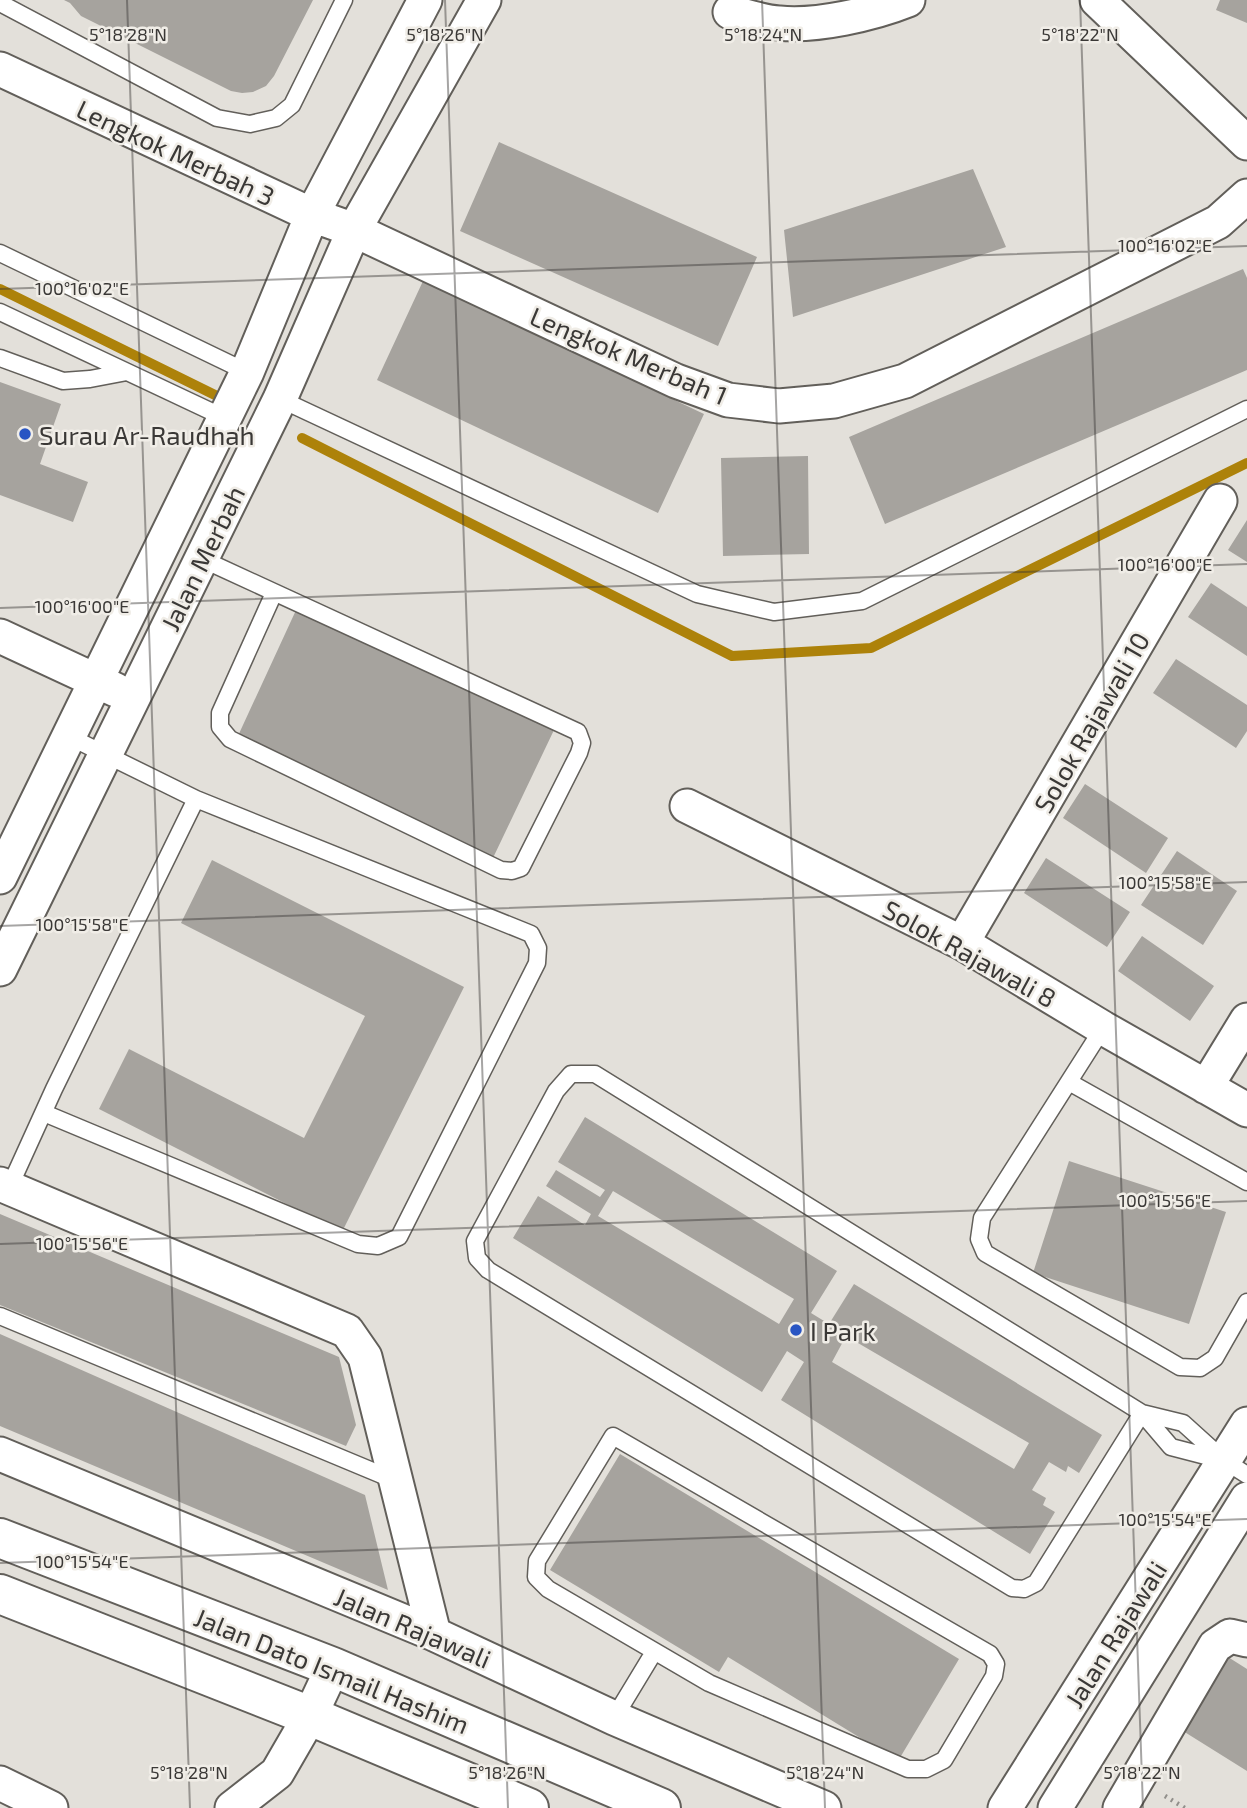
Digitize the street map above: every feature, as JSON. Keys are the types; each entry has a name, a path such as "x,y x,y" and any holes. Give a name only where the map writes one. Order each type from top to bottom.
{"main road":[{"name":"Jalan Dato Ismail Hashim","path":"0,1538 332,1667 661,1808"},
{"name":"Jalan Dato Ismail Hashim","path":"0,1594 310,1716 529,1808"}],"street":[{"name":"Jalan Merbah","path":"0,877 247,372 312,215 425,0"},
{"name":"Jalan Merbah","path":"0,969 280,399 354,230 484,0"},
{"path":"730,12 779,24 831,21 888,8 908,0"},
{"path":"1097,0 1247,143"},
{"name":"Lengkok Merbah 3","path":"0,69 312,215 354,230"},
{"name":"Lengkok Merbah 1","path":"354,230 676,381 728,400 779,407 834,401 905,382 1218,222 1247,196"},
{"name":"Solok Rajawali 10","path":"962,943 1220,501"},
{"path":"1,640 134,699"},
{"name":"Solok Rajawali 8","path":"687,806 962,943 1247,1110"},
{"path":"1206,1087 1247,1020"},
{"path":"5,1186 346,1331 365,1357 434,1634"},
{"name":"Jalan Rajawali","path":"1005,1808 1236,1468 1247,1424"},
{"name":"Jalan Rajawali","path":"0,1454 434,1634 614,1718 824,1808"},
{"name":"Jalan Rajawali","path":"1055,1808 1247,1499"},
{"path":"1120,1808 1214,1646 1239,1638"},
{"path":"232,1808 277,1773 310,1716 332,1667"},
{"path":"0,1783 51,1808"}],"lane":[{"path":"0,3 217,118 250,124 276,118 292,105 344,0"},
{"path":"0,253 247,372"},
{"path":"0,312 225,418"},
{"path":"0,358 63,381 127,372"},
{"path":"280,399 697,594 774,612 862,601 1247,410"},
{"path":"202,559 578,732 582,743 579,753 521,868 501,870 230,739 220,727 220,713 274,593"},
{"path":"44,1113 358,1244 379,1246 399,1237 537,963 538,948 531,934 196,799 70,737"},
{"path":"5,1186 44,1113 196,799"},
{"path":"1103,1028 982,1218 979,1238 985,1253 1180,1367 1200,1368 1215,1358 1247,1302"},
{"path":"1142,1413 1036,1583 1024,1589 1012,1588 488,1270 477,1258 475,1241 556,1091 571,1074 595,1074 1142,1413 1171,1447 1236,1468"},
{"path":"1069,1082 1247,1182"},
{"path":"0,1316 394,1480"},
{"path":"1142,1413 1183,1423 1236,1468"},
{"path":"613,1436 990,1654 996,1664 994,1676 944,1760 926,1769 908,1769 709,1683 654,1652 548,1589 536,1577 537,1560 613,1436"},
{"path":"614,1718 654,1652"}],"building":[{"path":"64,0 313,0 274,76 266,86 253,92 242,93 231,91 81,16"},
{"path":"1220,0 1247,0 1247,23 1216,10"},
{"path":"499,142 757,257 718,346 460,231"},
{"path":"973,169 1006,247 793,317 784,230"},
{"path":"1243,269 1247,278 1247,370 885,524 849,437"},
{"path":"423,281 704,414 658,513 377,380"},
{"name":"Surau Ar-Raudhah","path":"0,382 61,404 40,464 88,482 73,522 0,495"},
{"path":"808,456 809,554 723,556 721,458"},
{"path":"1247,520 1247,562 1228,550"},
{"path":"1211,583 1247,607 1247,656 1188,617"},
{"path":"297,608 554,730 492,860 237,738"},
{"path":"1176,659 1247,705 1247,731 1236,748 1153,693"},
{"path":"1085,784 1168,838 1146,873 1063,818"},
{"path":"1177,851 1237,891 1203,945 1141,905"},
{"path":"1046,858 1130,912 1107,947 1024,893"},
{"path":"212,860 464,987 342,1232 99,1109 129,1049 304,1138 365,1016 181,923"},
{"path":"1142,936 1214,986 1190,1021 1118,971"},
{"name":"I Park","path":"585,1117 837,1271 811,1313 829,1324 854,1284 1102,1435 1079,1473 1068,1466 1066,1472 1049,1462 1032,1490 1046,1498 1043,1505 1055,1512 1030,1554 781,1400 804,1362 787,1351 762,1392 513,1238 538,1196 585,1225 591,1214 546,1186 556,1170 600,1197 605,1190 558,1162","holes":["613,1191 794,1299 779,1324 598,1216","846,1336 1029,1443 1014,1469 832,1362"]},
{"path":"1069,1161 1226,1212 1189,1324 1033,1273"},
{"path":"0,1214 339,1357 356,1425 346,1446 0,1305"},
{"path":"0,1334 365,1495 388,1590 0,1426"},
{"path":"620,1454 959,1659 898,1761 728,1657 719,1672 550,1570"},
{"path":"1228,1657 1247,1669 1247,1771 1183,1731"}],"waterway":[{"path":"0,289 217,396"},
{"path":"302,438 732,656 871,648 1247,463"}],"place":[{"name":"Surau Ar-Raudhah","path":"25,434"},
{"name":"I Park","path":"796,1330"}]}
